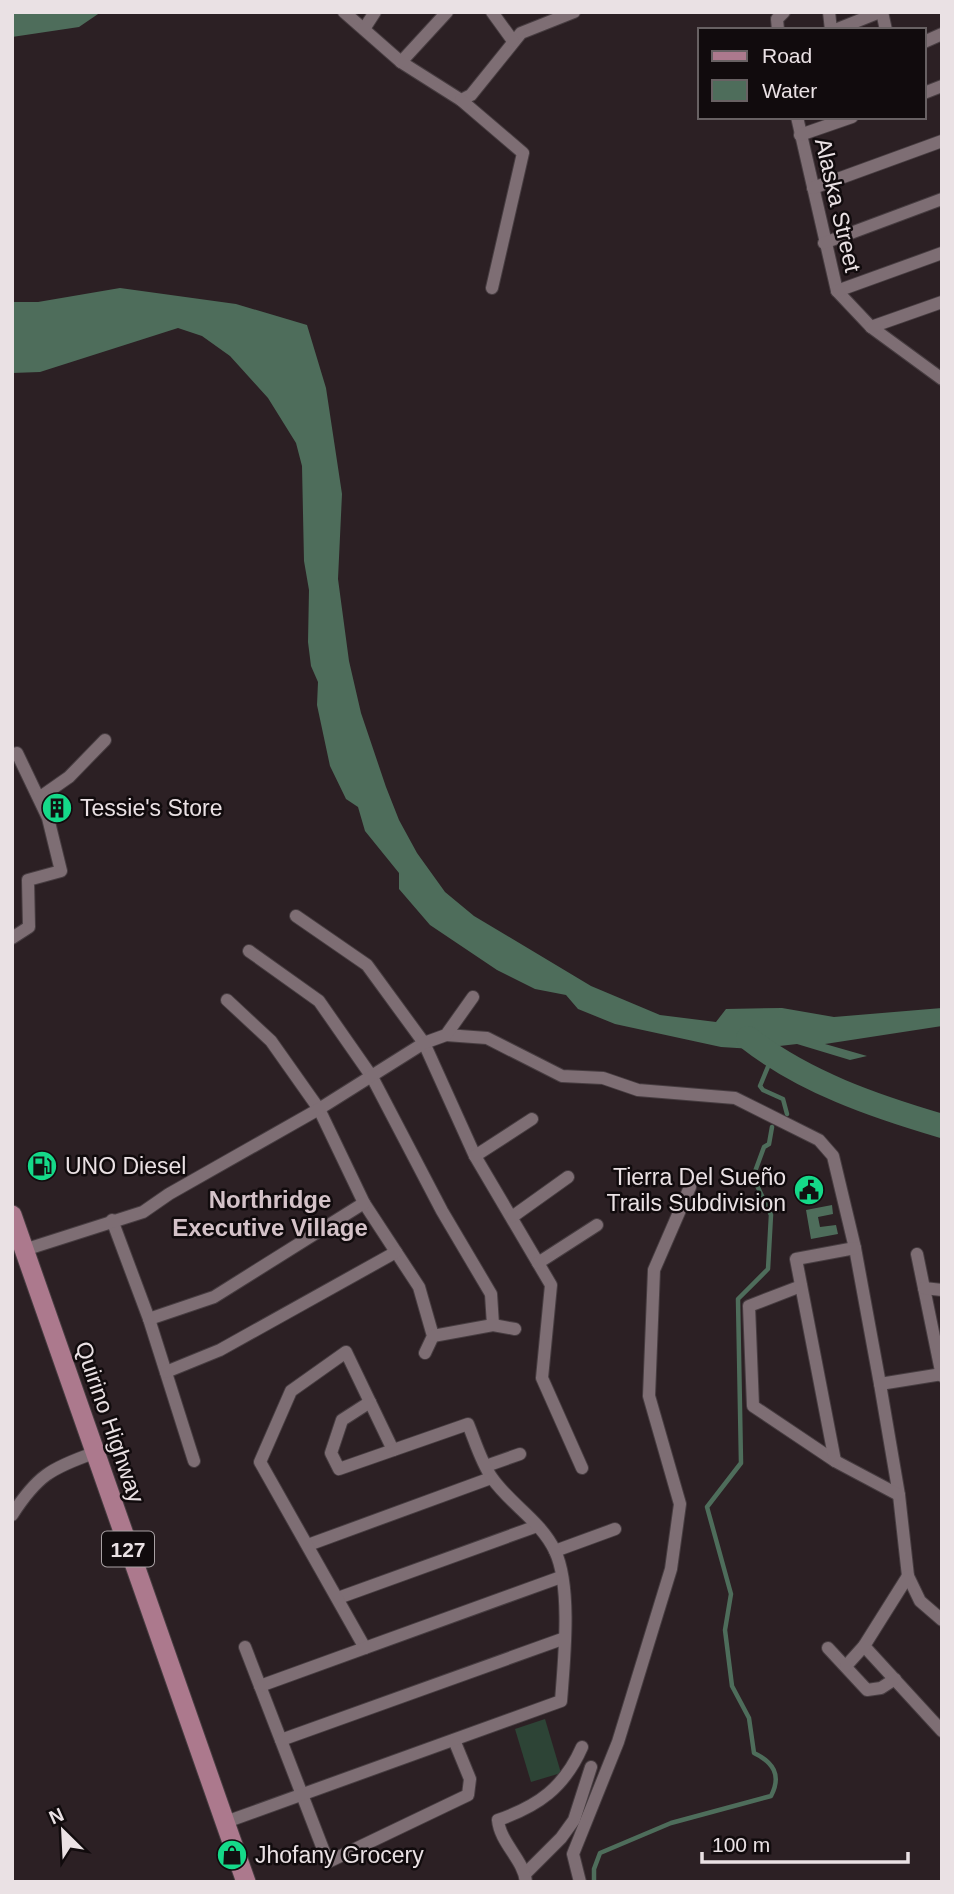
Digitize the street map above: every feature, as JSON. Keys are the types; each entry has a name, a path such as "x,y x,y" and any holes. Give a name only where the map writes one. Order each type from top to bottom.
{"main road":[{"name":"Quirino Highway","path":"12,1215 223,1823 246,1882"}],"street":[{"path":"344,12 401,62 461,100 523,152 492,288"},
{"path":"364,29 375,12"},
{"path":"401,62 447,12"},
{"path":"492,12 513,41"},
{"path":"461,100 471,95 521,33 574,12"},
{"path":"838,28 881,12"},
{"name":"Alaska Street","path":"797,119 837,291 871,327 942,379"},
{"path":"800,135 846,119"},
{"path":"813,188 942,141"},
{"path":"824,243 942,199"},
{"path":"837,291 942,253"},
{"path":"871,327 942,302"},
{"path":"39,798 69,777 105,740"},
{"path":"12,938 29,927 28,880 61,871 54,838 39,798 14,754"},
{"path":"296,916 367,965 425,1043 475,1156 551,1284 542,1378 582,1468"},
{"path":"249,951 319,1001 372,1077 442,1211 491,1294 493,1325"},
{"path":"446,1035 473,997"},
{"path":"228,1000 271,1041 319,1109 364,1203 419,1287 433,1336 425,1353"},
{"path":"24,1250 112,1220 144,1213 169,1194 319,1109 425,1043 446,1035 487,1038 562,1076 603,1078 638,1090 735,1098 764,1110 819,1140 833,1156 855,1248 880,1384 899,1495 908,1576 920,1601 942,1620"},
{"path":"475,1156 532,1119"},
{"path":"512,1217 568,1177"},
{"path":"580,1882 573,1854 618,1742 671,1570 680,1504 649,1396 654,1270 690,1187"},
{"path":"149,1319 214,1297 364,1203"},
{"path":"112,1220 149,1319 194,1461"},
{"path":"538,1263 597,1225"},
{"path":"835,1461 796,1259 855,1248"},
{"path":"166,1372 220,1350 396,1252"},
{"path":"880,1384 942,1375 917,1254"},
{"path":"801,1286 750,1306 753,1406 835,1461 899,1495"},
{"path":"924,1288 942,1290"},
{"path":"433,1336 493,1325 515,1329"},
{"path":"365,1648 260,1462 291,1391 346,1352 393,1450"},
{"path":"223,1823 561,1701 565,1638 561,1577 555,1551 537,1526 489,1472 468,1424 339,1469 331,1453 342,1420 370,1402"},
{"path":"12,1516 40,1479 54,1467 94,1453"},
{"path":"308,1545 489,1472 520,1454"},
{"path":"338,1598 537,1526"},
{"path":"555,1551 615,1529"},
{"path":"846,1666 864,1646 908,1576"},
{"path":"260,1686 561,1577"},
{"path":"281,1740 565,1638"},
{"path":"864,1646 942,1731"},
{"path":"245,1647 328,1862 468,1795 470,1779 454,1740"},
{"path":"828,1648 867,1689 881,1688 895,1679"},
{"path":"582,1747 573,1768 548,1794 530,1808 498,1820 506,1847 525,1878 561,1838 573,1820 591,1767"}],"shaded area":[{"path":"545,1719 561,1773 531,1782 515,1729"}],"water":[{"path":"12,12 101,12 79,27 12,37"},
{"path":"120,288 236,304 307,325 326,388 342,494 338,579 349,661 361,713 399,820 417,853 445,892 474,916 591,986 660,1015 716,1022 726,1009 782,1008 834,1017 942,1008 942,1026 825,1044 867,1056 850,1060 797,1044 753,1049 721,1047 615,1024 578,1009 566,995 535,989 497,970 430,925 399,889 399,873 365,831 358,807 346,799 330,766 317,705 318,682 311,666 308,642 309,590 304,561 302,466 296,443 268,398 230,356 202,336 178,328 40,372 12,373 12,302 38,302"},
{"path":"832,1205 833,1214 818,1217 820,1227 836,1225 838,1234 811,1239 806,1210"}],"waterway":[{"path":"748,1038 792,1068 840,1091 942,1126"},
{"path":"772,1057 760,1086 783,1099 787,1114"},
{"path":"594,1882 594,1869 600,1853 671,1823 771,1796 776,1782 771,1765 754,1753 749,1718 732,1686 725,1630 731,1594 707,1507 741,1463 738,1299 768,1269 771,1215 753,1177 764,1147 769,1144 772,1127"}],"place":[{"name":"Tessie's Store","path":"57,808"},
{"name":"UNO Diesel","path":"42,1166"},
{"name":"Tierra Del Sueño Trails Subdivision","path":"809,1190"},
{"name":"Jhofany Grocery","path":"232,1855"}],"district":[{"name":"Northridge Executive Village","path":"270,1213"}]}
